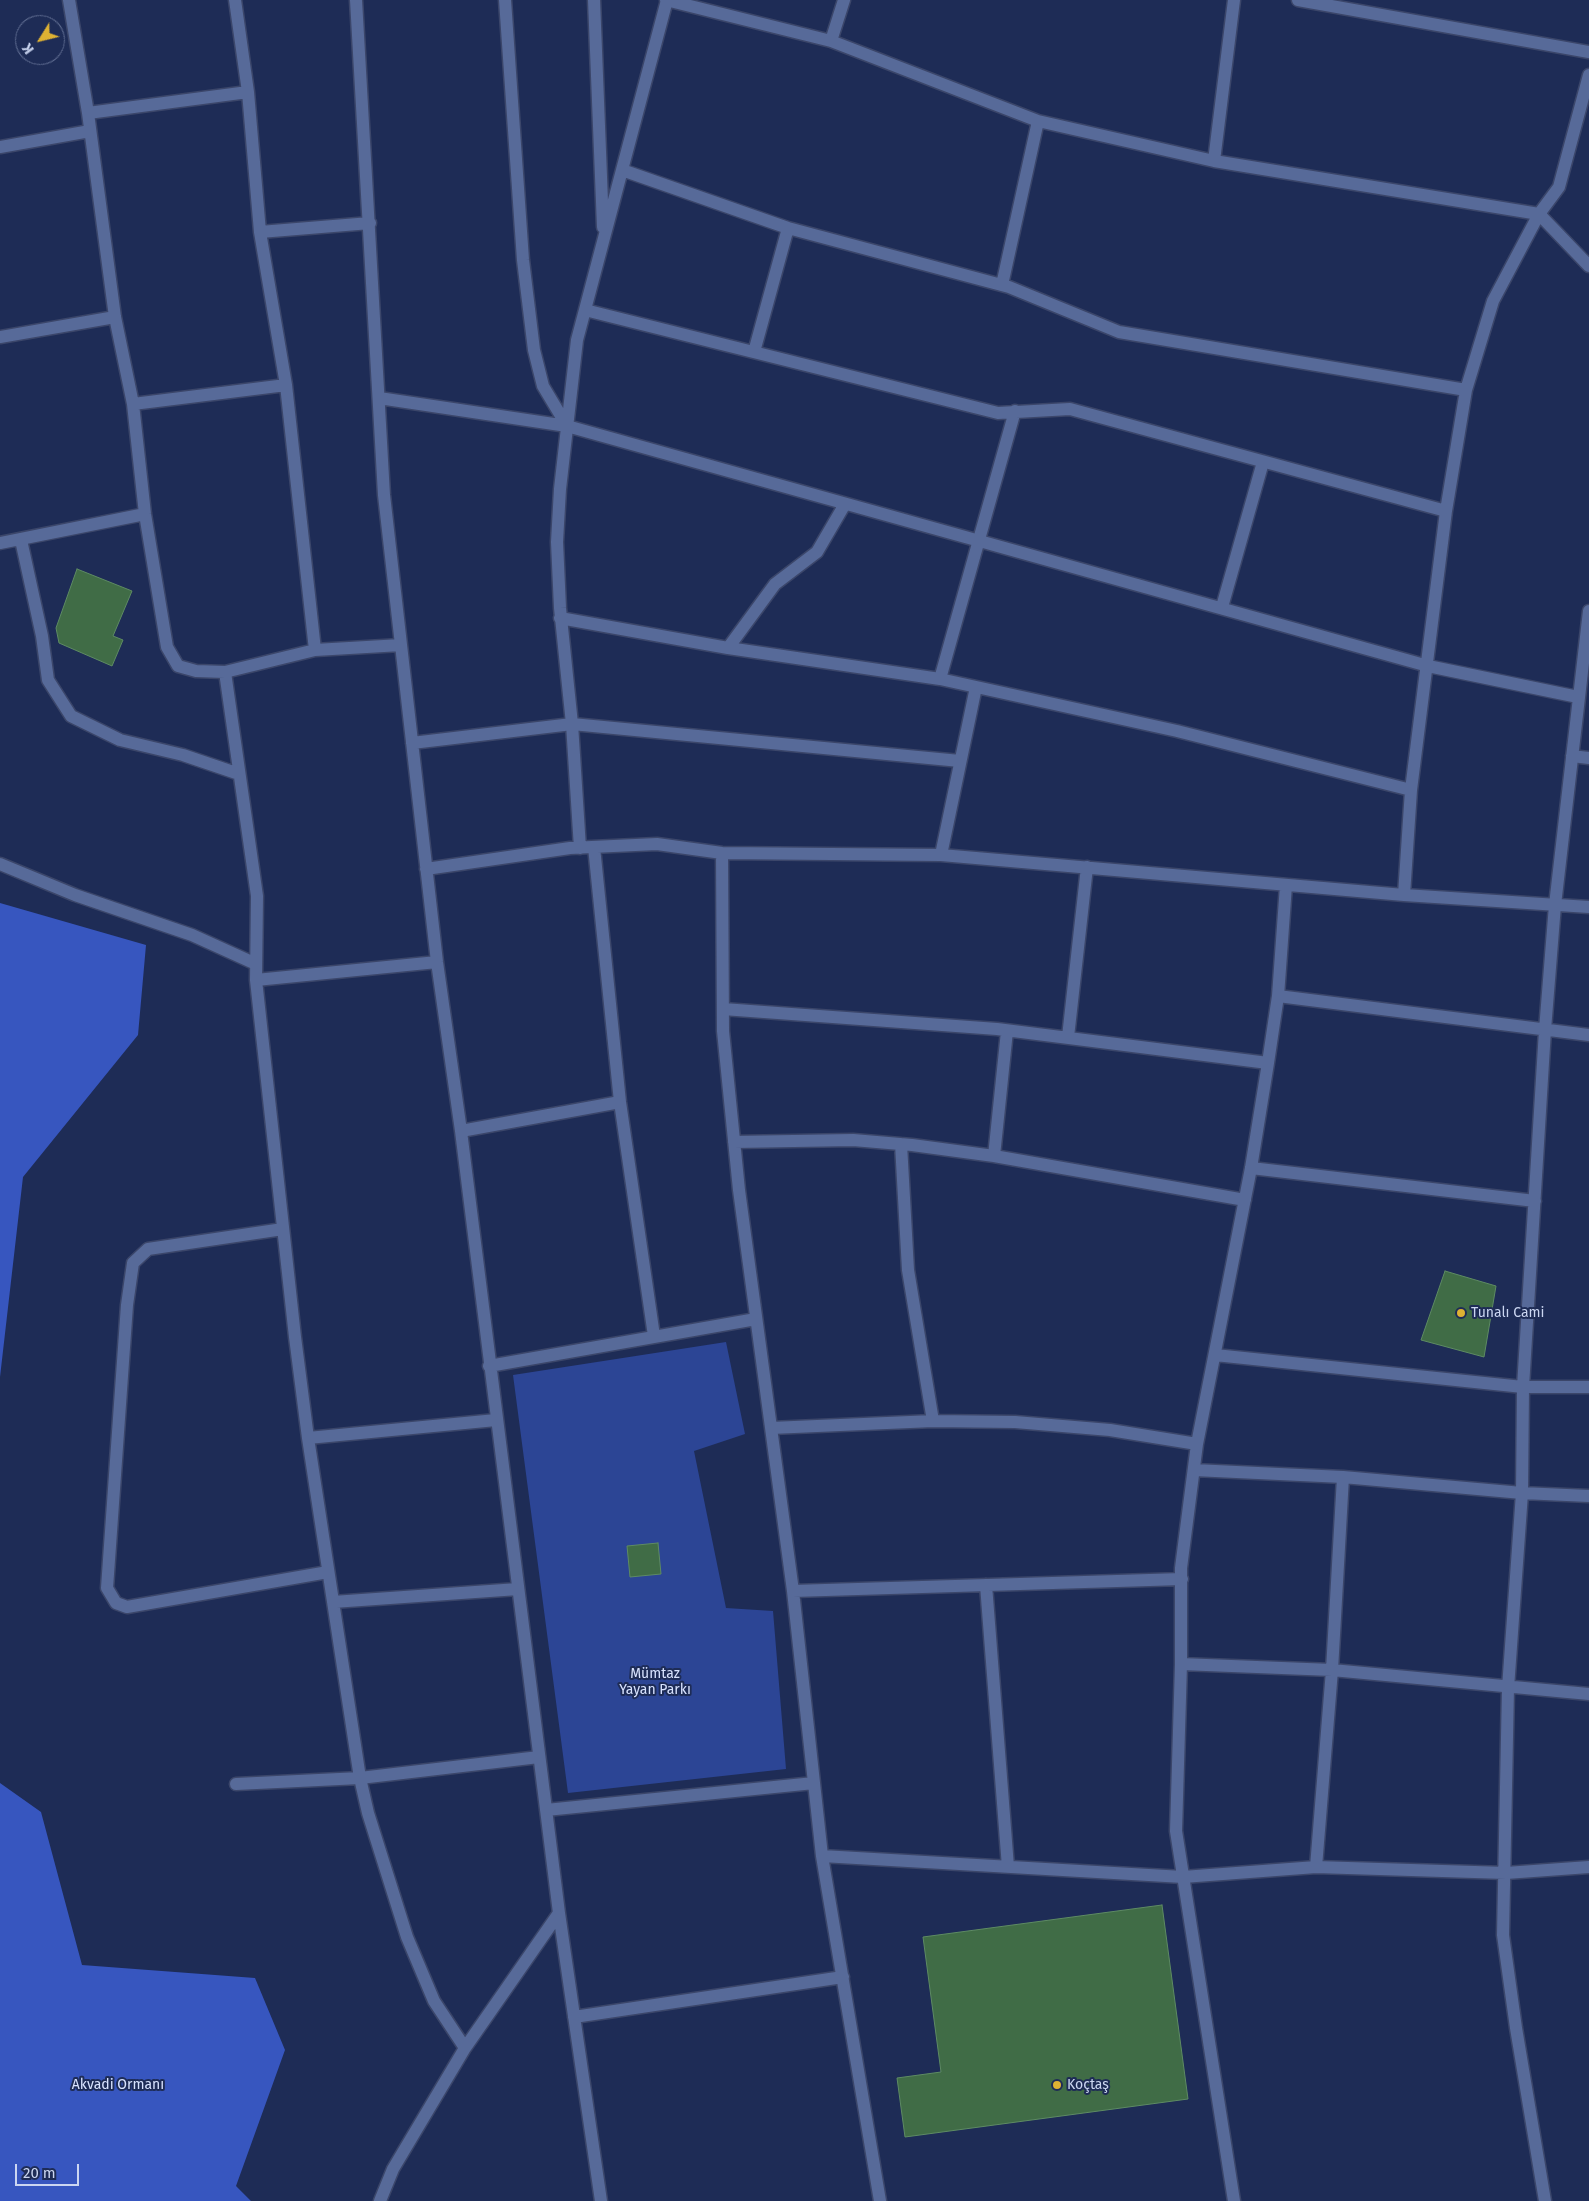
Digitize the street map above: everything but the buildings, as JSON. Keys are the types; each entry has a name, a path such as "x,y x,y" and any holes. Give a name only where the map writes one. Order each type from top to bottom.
{"street":[{"path":"69,0 88,113 115,318 133,404 145,514 167,647 178,666 196,671 225,672 315,650 401,645"},
{"path":"235,0 248,92 260,232 286,385 315,650"},
{"path":"356,0 384,495 437,962 461,1131 546,1810 601,2201"},
{"path":"505,0 522,260 534,350 543,386 567,426"},
{"path":"594,0 603,242"},
{"path":"580,848 572,724 560,618 557,542 560,489 577,340 667,0 832,40 1038,121 1214,161 1539,214 1589,266"},
{"path":"832,40 844,0"},
{"path":"1214,161 1234,0"},
{"path":"1298,0 1589,52"},
{"path":"1404,895 1411,790 1446,511 1466,390 1493,301 1539,214 1559,187 1589,75"},
{"path":"88,113 248,92"},
{"path":"1002,285 1038,121"},
{"path":"0,147 90,132"},
{"path":"622,170 788,228 1002,285 1119,332 1466,390"},
{"path":"260,232 370,223"},
{"path":"754,352 788,228"},
{"path":"585,310 998,413 1070,409 1446,511"},
{"path":"0,337 115,318"},
{"path":"133,404 286,385"},
{"path":"379,398 567,426 1222,607 1428,666 1578,697"},
{"path":"940,679 1015,411"},
{"path":"1222,607 1263,462"},
{"path":"728,648 774,584 817,552 845,504"},
{"path":"0,543 145,514"},
{"path":"21,540 42,636 48,680 71,716 120,740 183,755 240,774"},
{"path":"1546,2201 1516,2028 1504,1935 1508,1688 1522,1493 1523,1387 1545,1030 1555,904 1589,610"},
{"path":"560,618 728,648 940,679 1177,731 1411,790"},
{"path":"225,672 257,896 256,980 308,1438 360,1778 368,1813 407,1937 434,2001 465,2048"},
{"path":"941,855 976,687"},
{"path":"412,743 572,724 960,761"},
{"path":"1572,756 1589,758"},
{"path":"426,869 580,848 657,844 722,853 941,855 1404,895 1589,907"},
{"path":"594,847 620,1102 654,1336"},
{"path":"722,853 723,1032 734,1142 793,1591 822,1856 880,2201"},
{"path":"0,864 75,895 192,934 256,964"},
{"path":"1068,1037 1087,868"},
{"path":"1234,2201 1176,1831 1182,1579 1197,1444 1251,1168 1268,1063 1278,996 1286,885"},
{"path":"256,980 437,962"},
{"path":"1278,996 1589,1035"},
{"path":"723,1009 1007,1030 1268,1063"},
{"path":"994,1156 1007,1030"},
{"path":"461,1131 620,1102"},
{"path":"734,1142 853,1140 901,1144 994,1156 1245,1200"},
{"path":"901,1144 908,1270 933,1421"},
{"path":"1251,1168 1535,1201"},
{"path":"283,1229 148,1249 133,1263 127,1305 107,1588 116,1603 127,1607 328,1572"},
{"path":"489,1366 756,1319"},
{"path":"1215,1355 1523,1387 1589,1387"},
{"path":"308,1438 496,1420"},
{"path":"771,1428 933,1421 1015,1422 1110,1430 1197,1444"},
{"path":"1194,1470 1343,1477 1522,1493 1589,1496"},
{"path":"1316,1867 1332,1670 1343,1477"},
{"path":"793,1591 1182,1579"},
{"path":"986,1585 1008,1867"},
{"path":"333,1602 518,1589"},
{"path":"1181,1664 1332,1670 1508,1688 1589,1694"},
{"path":"236,1784 360,1778 539,1756"},
{"path":"546,1810 814,1783"},
{"path":"822,1856 1182,1877 1316,1867 1506,1873 1589,1867"},
{"path":"380,2201 393,2169 465,2048 560,1913"},
{"path":"574,2017 843,1977"}],"green space":[{"path":"0,903 146,945 138,1035 23,1177 0,1377"},
{"name":"Mümtaz Yayan Parkı","path":"726,1342 745,1434 694,1451 726,1608 773,1611 786,1769 568,1793 513,1375"},
{"name":"Akvadi Ormanı","path":"0,1783 41,1812 82,1965 255,1978 285,2050 236,2186 251,2201 0,2201"}],"place":[{"name":"Tunalı Cami","path":"1461,1313"},
{"name":"Koçtaş","path":"1057,2085"}]}
